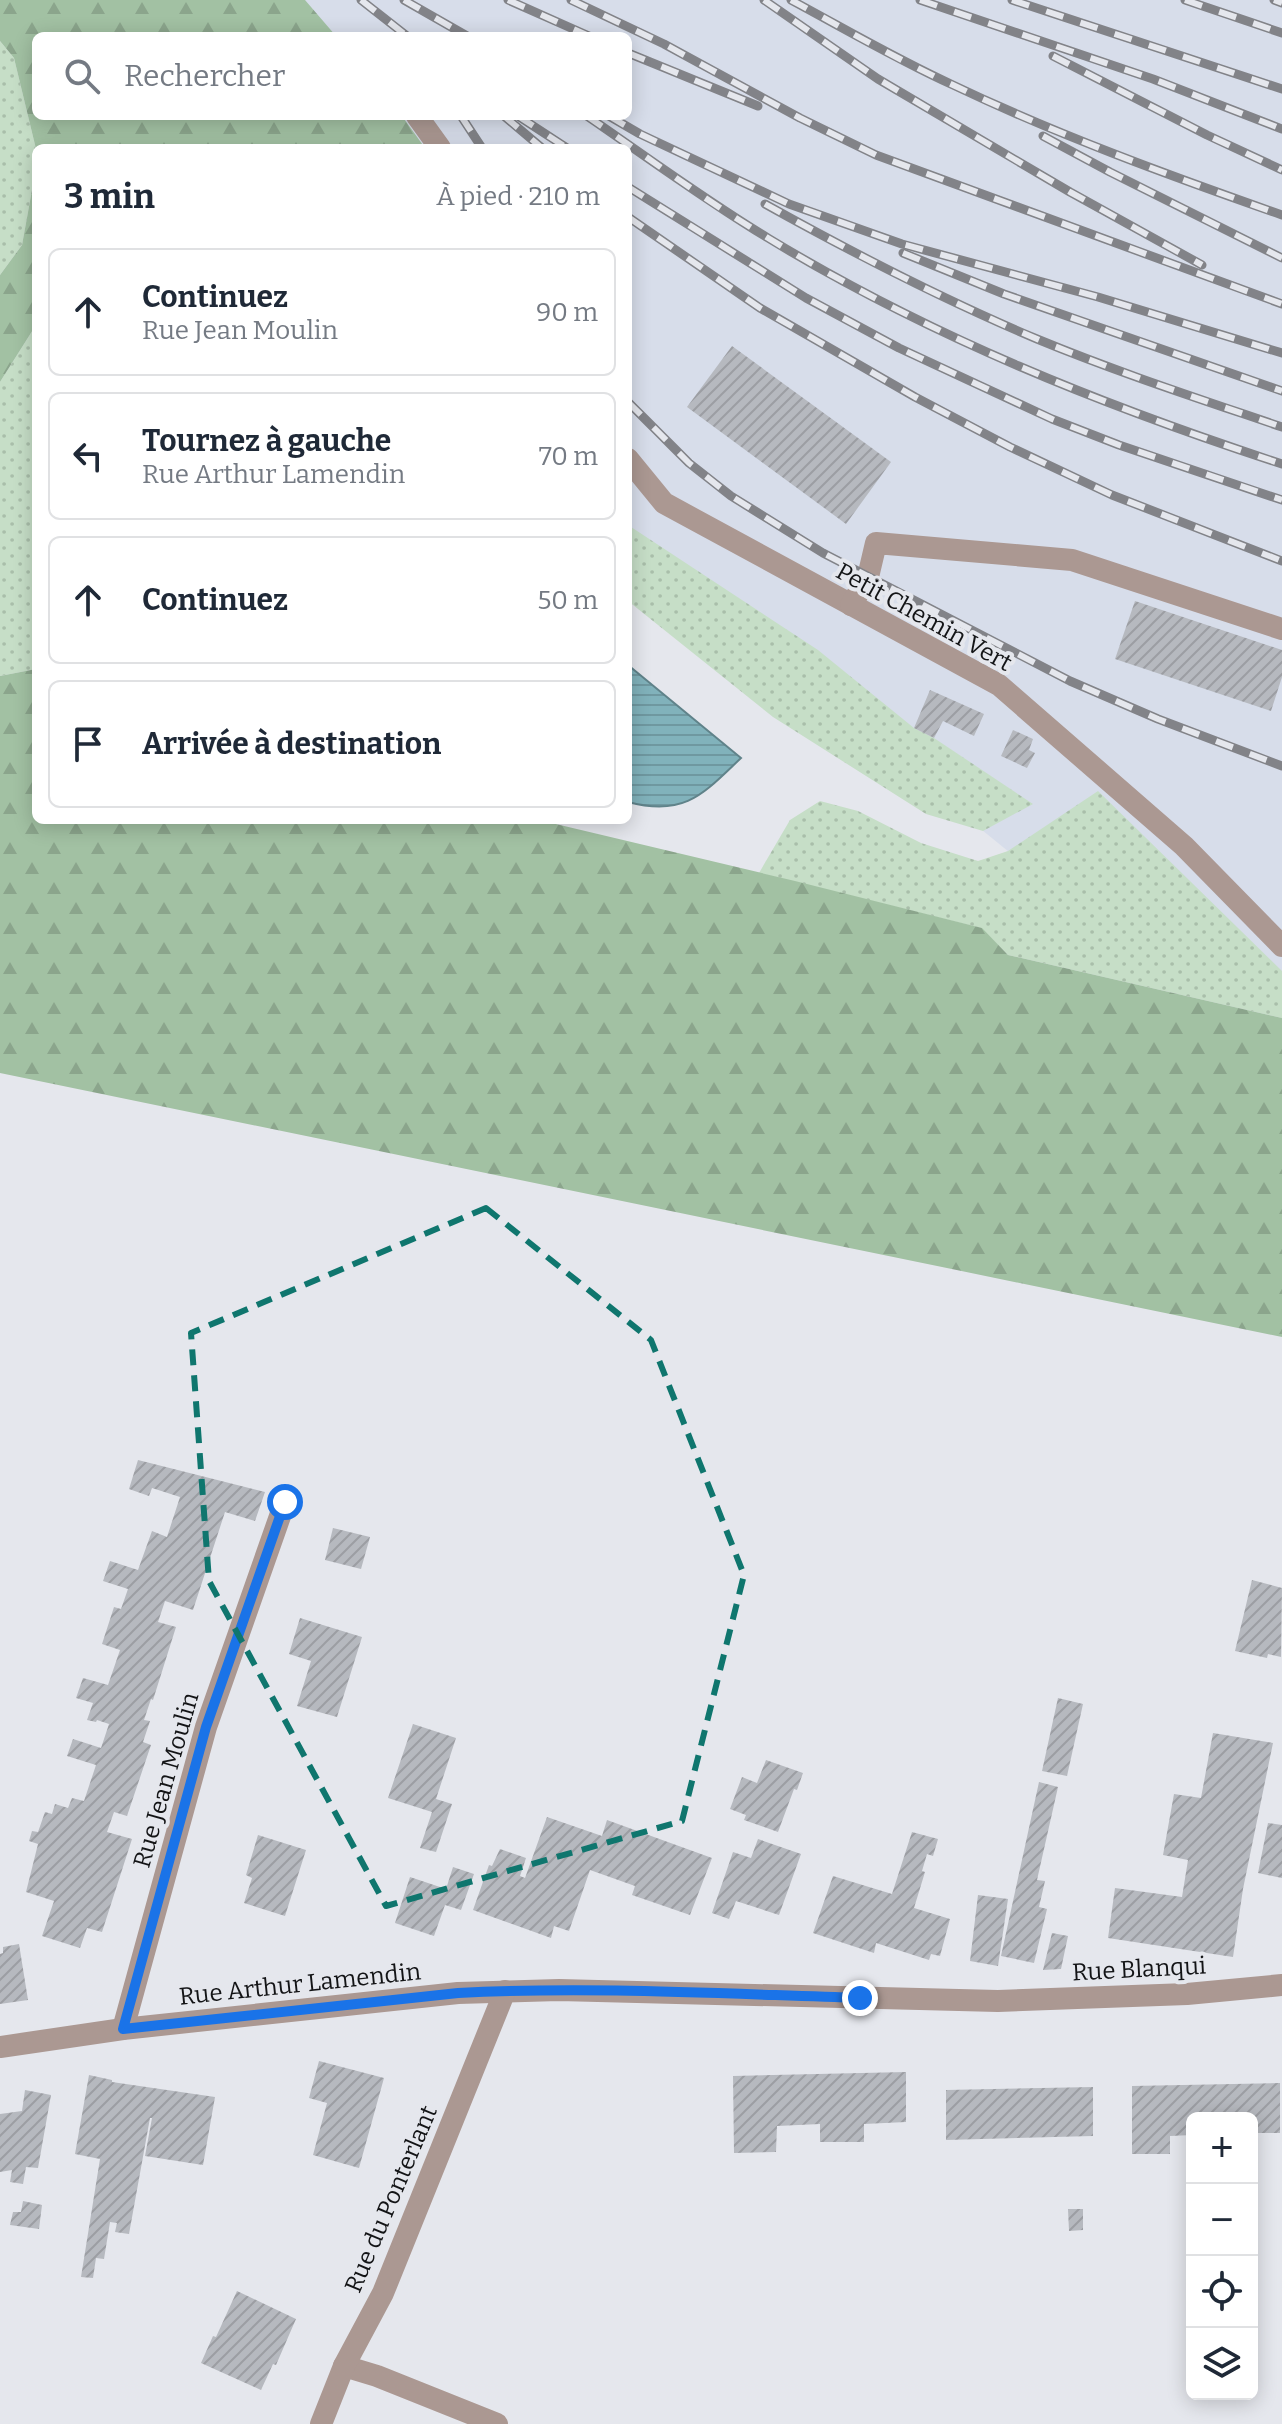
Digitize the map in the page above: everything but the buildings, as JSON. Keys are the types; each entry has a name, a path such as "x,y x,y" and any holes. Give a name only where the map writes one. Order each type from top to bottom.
{"street":[{"path":"420,120 437,144"},
{"name":"Petit Chemin Vert","path":"632,464 664,503 999,685 1184,846 1282,946"},
{"path":"851,605 868,577 876,543 1072,560 1282,629"},
{"name":"Rue Jean Moulin","path":"123,2029 206,1727 285,1502"},
{"name":"Rue Blanqui","path":"559,1990 998,2001 1187,1994 1282,1985"},
{"name":"Rue Arthur Lamendin","path":"0,2047 123,2029 458,1993 559,1990"},
{"name":"Rue du Ponterlant","path":"321,2424 344,2366 383,2293 505,1991"},
{"path":"344,2366 497,2424"}],"highlighted area":[{"path":"486,1208 651,1340 744,1575 682,1821 386,1906 209,1581 191,1333"}],"shaded area":[{"path":"66,0 1282,0 1282,993 1138,957 632,545 632,144 239,144 198,120 632,120 632,32 101,32"}],"green space":[{"path":"0,0 305,0 333,32 32,32 32,120 405,120 422,144 35,144 14,58 0,41"},
{"path":"0,41 14,58 35,144 32,144 32,190 22,245 0,275"},
{"path":"32,190 32,331 0,382 0,275 22,245"},
{"path":"32,331 32,670 0,676 0,382"},
{"path":"632,528 818,650 914,728 1033,804 983,831 926,814 773,717 632,604"},
{"path":"32,670 32,824 556,824 982,928 1008,955 1282,1018 1282,1337 0,1073 0,676"},
{"path":"1098,791 1282,971 1282,1018 1008,955 981,928 759,873 790,820 820,801 858,811 921,843 978,861 1008,851"}],"water":[{"path":"632,668 741,758 692,799 664,807 632,803"}],"railway":[{"path":"361,0 402,32"},
{"path":"404,0 460,32"},
{"path":"508,0 580,32"},
{"path":"571,0 664,44 800,118 876,155 1282,304"},
{"path":"764,0 878,79 1070,192 1202,265"},
{"path":"791,0 912,65 993,104 1116,154 1282,215"},
{"path":"920,0 1153,79 1282,129"},
{"path":"1012,0 1282,89"},
{"path":"1185,0 1282,33"},
{"path":"1274,0 1282,3"},
{"path":"632,55 758,106"},
{"path":"1053,56 1282,170"},
{"path":"464,120 479,144"},
{"path":"509,120 537,144"},
{"path":"524,120 561,144"},
{"path":"593,120 627,144"},
{"path":"616,120 789,204 902,244 1098,297 1282,353"},
{"path":"1043,136 1282,258"},
{"path":"632,147 745,224 892,307 1083,393 1282,464"},
{"path":"632,189 806,298 899,348 1052,419 1282,500"},
{"path":"765,204 899,275 1002,324 1098,363 1282,427"},
{"path":"632,220 760,308 915,397 1010,447 1112,495 1282,561"},
{"path":"903,253 1004,294 1282,391"},
{"path":"632,406 689,463 731,496 823,553 1070,681 1158,719 1282,766"}],"route":[{"path":"285,1502 206,1727 123,2029 458,1993 505,1991 860,1998"}]}
